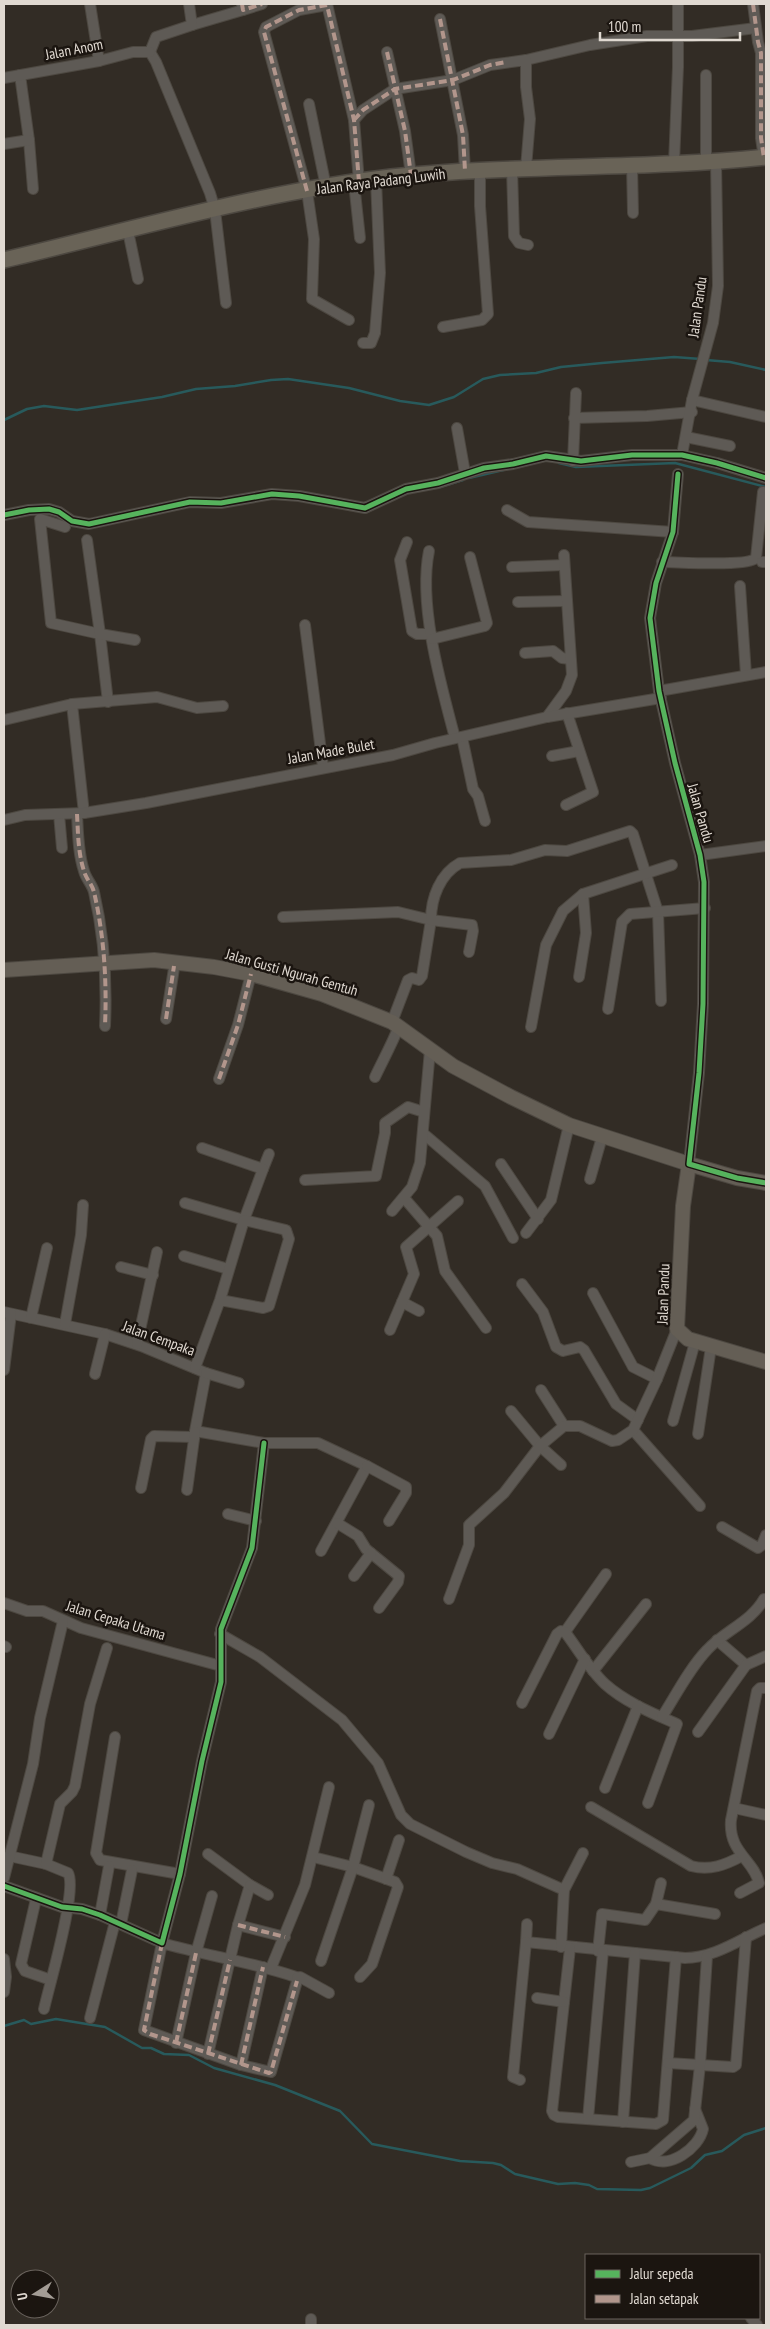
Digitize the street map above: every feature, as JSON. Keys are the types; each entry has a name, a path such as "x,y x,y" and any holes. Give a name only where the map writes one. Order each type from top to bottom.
{"main road":[{"name":"Jalan Raya Padang Luwih","path":"4,260 307,190 411,175 519,168 711,162 765,158"},
{"name":"Jalan Gusti Ngurah Gentuh","path":"4,970 154,960 214,967 250,974 322,994 396,1024 453,1066 569,1125 736,1178 766,1183"},
{"name":"Jalan Pandu","path":"687,1163 677,1329 682,1336 695,1342 766,1362"}],"street":[{"path":"90,4 99,61"},
{"path":"189,4 192,25"},
{"path":"226,303 215,210 187,136 150,52 156,37 243,7 262,4"},
{"path":"349,320 312,299 314,239 307,190 264,32 266,27 296,7 327,4 354,120 360,238"},
{"path":"674,163 678,4"},
{"path":"753,4 756,28 763,45 761,138 765,158"},
{"path":"440,19 463,135 465,171"},
{"path":"354,120 363,110 395,89 452,80 490,65 526,60 647,36 678,36 756,28"},
{"name":"Jalan Anom","path":"4,78 99,61 133,52 150,52"},
{"path":"387,52 405,131 411,175"},
{"path":"526,60 526,87 530,119 519,168 514,236 519,243 528,245"},
{"path":"20,75 29,140 33,188"},
{"name":"Jalan Pandu","path":"682,455 692,412 692,400 711,331 718,286 706,75"},
{"path":"309,104 326,187"},
{"path":"4,144 29,140"},
{"path":"632,165 633,213"},
{"path":"443,327 482,320 488,314 480,206 480,170"},
{"path":"363,343 372,343 375,333 380,273 376,180"},
{"path":"128,231 138,279"},
{"path":"573,461 576,393"},
{"path":"692,400 766,417"},
{"path":"574,418 647,416 692,412"},
{"path":"457,428 465,473"},
{"path":"686,437 730,446"},
{"path":"4,515 49,508 72,521 89,524 190,502 221,503 272,494 299,496 365,508 401,491 438,483 465,473 513,464 540,456 573,461 632,455 682,455 717,463 766,478"},
{"name":"Jalan Pandu","path":"678,474 673,532 652,598 650,618 660,694 675,763 700,855 705,908 699,1063 687,1163"},
{"path":"662,562 753,562 756,558 763,492"},
{"path":"507,510 528,522 673,532"},
{"path":"66,527 40,519 51,623 135,640"},
{"path":"87,540 108,702"},
{"path":"407,542 400,560 412,631 416,634 431,636 483,626 487,623 470,557"},
{"path":"429,551 426,570 431,636 458,738 473,789 478,796 485,820"},
{"path":"512,567 564,560 572,674 568,686 547,717"},
{"path":"740,586 746,675"},
{"path":"518,602 566,601"},
{"path":"305,625 323,768"},
{"path":"525,653 553,651 563,658 570,659"},
{"name":"Jalan Made Bulet","path":"4,820 26,815 81,813 393,755 547,717 766,672"},
{"path":"4,720 72,704 157,697 197,708 223,706"},
{"path":"72,704 81,813 82,861 94,892 105,964 107,992 105,1026"},
{"path":"566,805 593,792 568,713"},
{"path":"552,756 579,751"},
{"path":"59,814 62,848"},
{"path":"375,1077 383,1059 387,1055 408,980 412,978 420,980 422,976 431,907 436,892 452,869 460,863 510,860 545,850 567,851 628,831 633,834 658,912 661,1002"},
{"path":"700,855 766,846"},
{"path":"531,1027 546,945 563,911 583,894 672,865"},
{"path":"579,977 586,934 583,894"},
{"path":"608,1009 623,920 630,914 705,908"},
{"path":"283,917 398,912 430,920 472,925 474,932 469,952"},
{"path":"166,1019 175,962"},
{"path":"219,1079 238,1025 250,974"},
{"path":"392,1211 405,1199 416,1176 424,1134 424,1112 430,1050"},
{"path":"305,1180 376,1176 385,1133 385,1122 408,1107 424,1112"},
{"path":"526,1233 551,1200 569,1125"},
{"path":"424,1134 485,1186 513,1238"},
{"path":"590,1179 602,1137"},
{"path":"202,1148 263,1169"},
{"path":"196,1368 220,1300 244,1220 269,1154"},
{"path":"501,1164 538,1219"},
{"path":"405,1199 429,1226 439,1241 446,1271 486,1328"},
{"path":"390,1330 414,1271 406,1247 458,1201"},
{"path":"184,1203 284,1229 289,1239 269,1306 263,1308 220,1300"},
{"path":"65,1324 81,1235 83,1205"},
{"path":"30,1318 47,1248"},
{"path":"137,1344 157,1252"},
{"path":"184,1256 228,1269"},
{"path":"121,1267 152,1275"},
{"path":"522,1284 544,1312 556,1347 563,1351 580,1347 584,1350 616,1404 638,1420"},
{"path":"593,1293 633,1366 657,1380"},
{"path":"402,1302 419,1311"},
{"path":"4,1370 8,1313"},
{"name":"Jalan Cempaka","path":"8,1313 105,1334 137,1344 206,1373 187,1490"},
{"path":"449,1599 469,1545 469,1525 504,1493 540,1446 564,1426 580,1426 606,1440 620,1438 633,1430 657,1380 677,1329"},
{"path":"95,1374 105,1334"},
{"path":"673,1421 695,1342"},
{"path":"698,1434 711,1347"},
{"path":"206,1373 239,1383"},
{"path":"541,1390 564,1426"},
{"path":"511,1412 540,1446 561,1465"},
{"path":"633,1430 700,1506"},
{"path":"140,1488 154,1436 195,1434 264,1443 318,1443 365,1469 406,1486 406,1493 389,1521"},
{"path":"264,1443 250,1558 220,1634 222,1682 202,1761 180,1874 162,1944 144,2028 150,2034 241,2065 271,2072 297,1978"},
{"path":"321,1551 365,1469"},
{"path":"228,1514 256,1521"},
{"path":"337,1523 358,1536 371,1553 399,1576 398,1582 379,1608"},
{"path":"722,1526 758,1548 762,1545 766,1536"},
{"path":"354,1576 371,1553"},
{"path":"565,1632 606,1574"},
{"path":"662,1717 699,1659 717,1640 755,1612 764,1599"},
{"name":"Jalan Cepaka Utama","path":"4,1603 26,1612 43,1611 63,1621 115,1638 221,1666"},
{"path":"593,1671 646,1604"},
{"path":"4,1878 33,1764 40,1718 63,1621"},
{"path":"522,1703 557,1634 561,1631 565,1632"},
{"path":"565,1632 593,1671 613,1690 638,1706 677,1724 648,1803"},
{"path":"220,1634 260,1657 342,1720 378,1763 401,1815 410,1824 466,1852 492,1863 517,1869 564,1890"},
{"path":"717,1640 746,1665"},
{"path":"46,1864 60,1804 72,1792 75,1786 90,1704 107,1648"},
{"path":"698,1732 746,1665 766,1656"},
{"path":"549,1734 585,1658"},
{"path":"740,1893 758,1883 731,1834 731,1820 757,1691 760,1688 766,1688"},
{"path":"605,1788 638,1706"},
{"path":"114,1737 96,1853 100,1860 180,1874"},
{"path":"241,2065 267,1968 285,1937 313,1858 329,1787"},
{"path":"321,1961 352,1867 369,1805"},
{"path":"591,1807 690,1866 701,1869 717,1868 742,1856"},
{"path":"734,1808 766,1814"},
{"path":"386,1879 399,1840"},
{"path":"583,1853 564,1890 564,2002 552,2114 558,2117 656,2124 663,2120 676,1958"},
{"path":"208,1854 250,1885 268,1895"},
{"path":"9,1856 46,1864 68,1873 70,1876 68,1908 44,2009"},
{"path":"313,1858 352,1867 396,1884 398,1891 372,1964 360,1977"},
{"path":"100,1915 109,1866"},
{"path":"90,2018 132,1870"},
{"path":"588,2119 602,1914 641,1921 648,1918 656,1904 661,1884"},
{"path":"208,2054 238,1925 250,1885"},
{"path":"4,1886 36,1899 100,1915 162,1944 267,1968 297,1978 300,1977 328,1993"},
{"path":"176,2043 196,1953 212,1896"},
{"path":"36,1899 21,1964 25,1971 51,1980"},
{"path":"656,1904 715,1914"},
{"path":"520,2080 513,2077 528,1924"},
{"path":"238,1925 285,1937"},
{"path":"526,1942 600,1951 694,1958 707,1956 766,1928"},
{"path":"668,2063 733,2067 738,2062 746,1937"},
{"path":"623,2122 635,1953"},
{"path":"631,2162 650,2158 694,2120 700,2065 707,1956"},
{"path":"4,1959 6,1978 4,1992"},
{"path":"537,1998 564,2002"},
{"path":"650,2158 655,2161 666,2162 677,2159 698,2140 703,2129 696,2109"}],"waterway":[{"path":"4,420 27,409 44,406 77,410 162,397 196,389 288,379 349,388 400,401 429,405 454,397 483,379 500,375 536,373 561,367 674,357 701,359"},
{"path":"706,360 730,362 766,370"},
{"path":"559,463 576,467 675,463 766,487"},
{"path":"469,478 512,468"},
{"path":"440,487 463,480"},
{"path":"4,2026 24,2020 31,2024 56,2019 105,2027 142,2048 151,2048 164,2054 189,2055 214,2068 275,2085 340,2111 372,2144 460,2161 493,2163 501,2165 515,2174 558,2184 575,2183 589,2185 597,2189 641,2190 650,2188 691,2168 705,2155 722,2151 744,2135 766,2128"}],"marked path":[{"path":"242,4 243,10 262,4"},
{"path":"753,4 761,53 761,138 764,158"},
{"path":"307,191 264,32 266,27 299,10 327,5 354,120 359,182"},
{"path":"440,19 463,135 465,171"},
{"path":"387,52 405,131 411,175"},
{"path":"354,120 363,110 395,89 453,80 490,65 506,62"},
{"path":"77,814 81,857 85,874 94,892 100,925 106,992 105,1026"},
{"path":"166,1019 174,966"},
{"path":"219,1079 238,1025 251,974"},
{"path":"238,1925 285,1937"},
{"path":"162,1943 144,2030 150,2034 269,2073 271,2072 297,1981"},
{"path":"176,2043 196,1953"},
{"path":"208,2054 230,1960"},
{"path":"241,2065 263,1967"}],"cycle path":[{"path":"4,515 29,510 49,509 59,512 72,521 89,524 190,502 221,503 272,494 299,496 365,508 406,489 438,483 484,468 513,464 546,456 581,461 632,455 682,455 717,463 766,478"},
{"path":"678,474 673,532 656,583 650,618 659,691 675,763 700,855 704,882 703,1004 699,1073 689,1164 737,1178 766,1183"},
{"path":"4,1886 62,1907 82,1909 100,1915 162,1943 180,1874 202,1761 221,1682 221,1629 252,1548 264,1443"}]}
